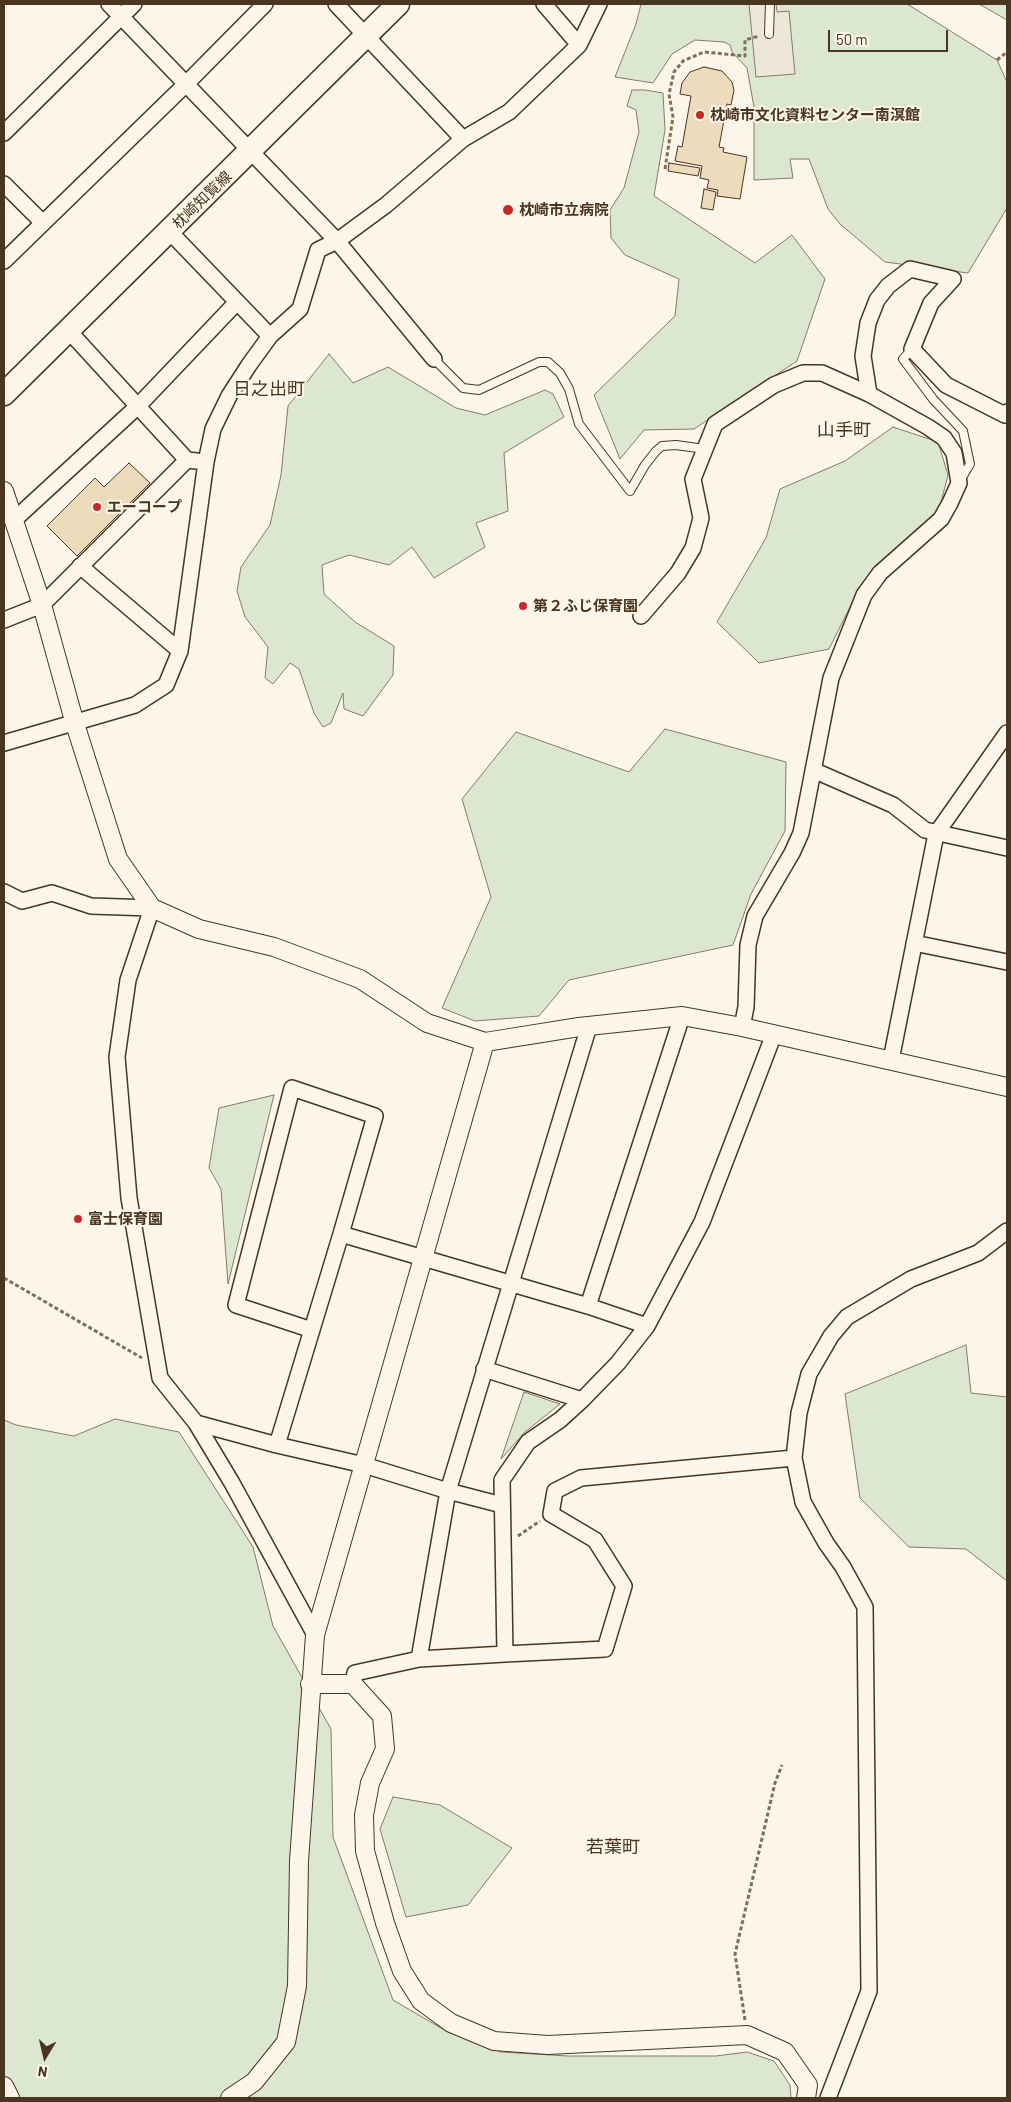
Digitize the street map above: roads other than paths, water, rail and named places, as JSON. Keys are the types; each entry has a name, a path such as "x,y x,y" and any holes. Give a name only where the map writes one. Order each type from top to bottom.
{"main road":[{"name":"枕崎知覧線","path":"4,394 252,151 398,4"}],"street":[{"path":"109,4 337,241 434,360"},
{"path":"4,133 134,4"},
{"path":"4,260 186,84 265,4"},
{"path":"336,4 463,139"},
{"path":"544,4 579,45"},
{"path":"4,743 75,724 135,705 166,685 180,651 206,462 213,429 229,396 270,336 300,309 318,250 337,241 386,205 463,139 509,112 579,45 599,4"},
{"path":"4,184 42,222"},
{"path":"170,231 270,336"},
{"path":"869,394 863,356 868,324 877,300 888,286 910,269 953,279 931,303 912,349 946,385 1005,414 1007,412"},
{"path":"14,520 138,406 237,302"},
{"path":"68,330 187,460 206,462"},
{"path":"641,616 678,573 693,548 701,518 693,479 715,424 774,385 803,372 822,373 869,394 928,427 944,438 954,453 959,483 941,519 880,573 864,595 831,678 801,834 792,853 754,916 748,946 746,1007 742,1027"},
{"path":"4,620 42,605 187,460"},
{"path":"4,491 42,605 75,724 118,859 152,908"},
{"path":"80,566 180,651"},
{"path":"891,1060 936,834 1007,733"},
{"path":"813,770 893,805 925,830 936,834 1007,848"},
{"path":"4,892 22,901 52,893 92,906 152,908 199,929 274,947 360,979 427,1023 485,1042 589,1026 682,1016 742,1027 1007,1087"},
{"path":"152,908 128,980 117,1057 129,1198 160,1378 196,1423 232,1484 315,1635"},
{"path":"914,943 1007,962"},
{"path":"588,1306 682,1016"},
{"path":"419,1660 448,1492 589,1026"},
{"path":"504,1654 502,1480 528,1442 560,1420 582,1400 618,1362 647,1326 702,1222 774,1034"},
{"path":"230,2098 254,2082 286,2042 297,1986 299,1861 310,1684 315,1635 485,1042"},
{"path":"277,1445 312,1330 341,1234 375,1116 292,1088 236,1305 312,1330"},
{"path":"828,2098 869,1991 864,1608 843,1567 826,1543 803,1502 794,1458 799,1412 809,1374 831,1336 847,1318 911,1279 978,1253 1007,1231"},
{"path":"341,1234 588,1306 647,1326"},
{"path":"484,1369 582,1400"},
{"path":"196,1423 277,1445 364,1465 448,1492 502,1505"},
{"path":"353,1684 355,1673 419,1660 605,1649 624,1586 595,1540 551,1514 555,1491 581,1478 794,1458"},
{"path":"310,1684 353,1684 382,1716 385,1749 370,1783 364,1815 365,1852 385,1923 402,1971 421,2001 451,2023 494,2041 548,2045 747,2035 785,2052 808,2084 806,2098"},
{"path":"4,2086 10,2098"}],"lane":[{"path":"769,34 770,4"},
{"path":"912,349 903,359 933,400 963,431 970,464 959,483"},
{"path":"434,360 463,388 479,390 539,362 548,362 560,373 569,389 579,424 630,490 645,465 662,446 676,445 705,449"}],"place":[{"name":"枕崎市文化資料センター南溟館","path":"700,115"},
{"name":"枕崎市立病院","path":"508,210"},
{"name":"エーコープ","path":"97,507"},
{"name":"第２ふじ保育園","path":"523,606"},
{"name":"富士保育園","path":"78,1219"}],"district":[{"name":"日之出町","path":"269,389"},
{"name":"山手町","path":"844,430"},
{"name":"若葉町","path":"613,1847"}]}
